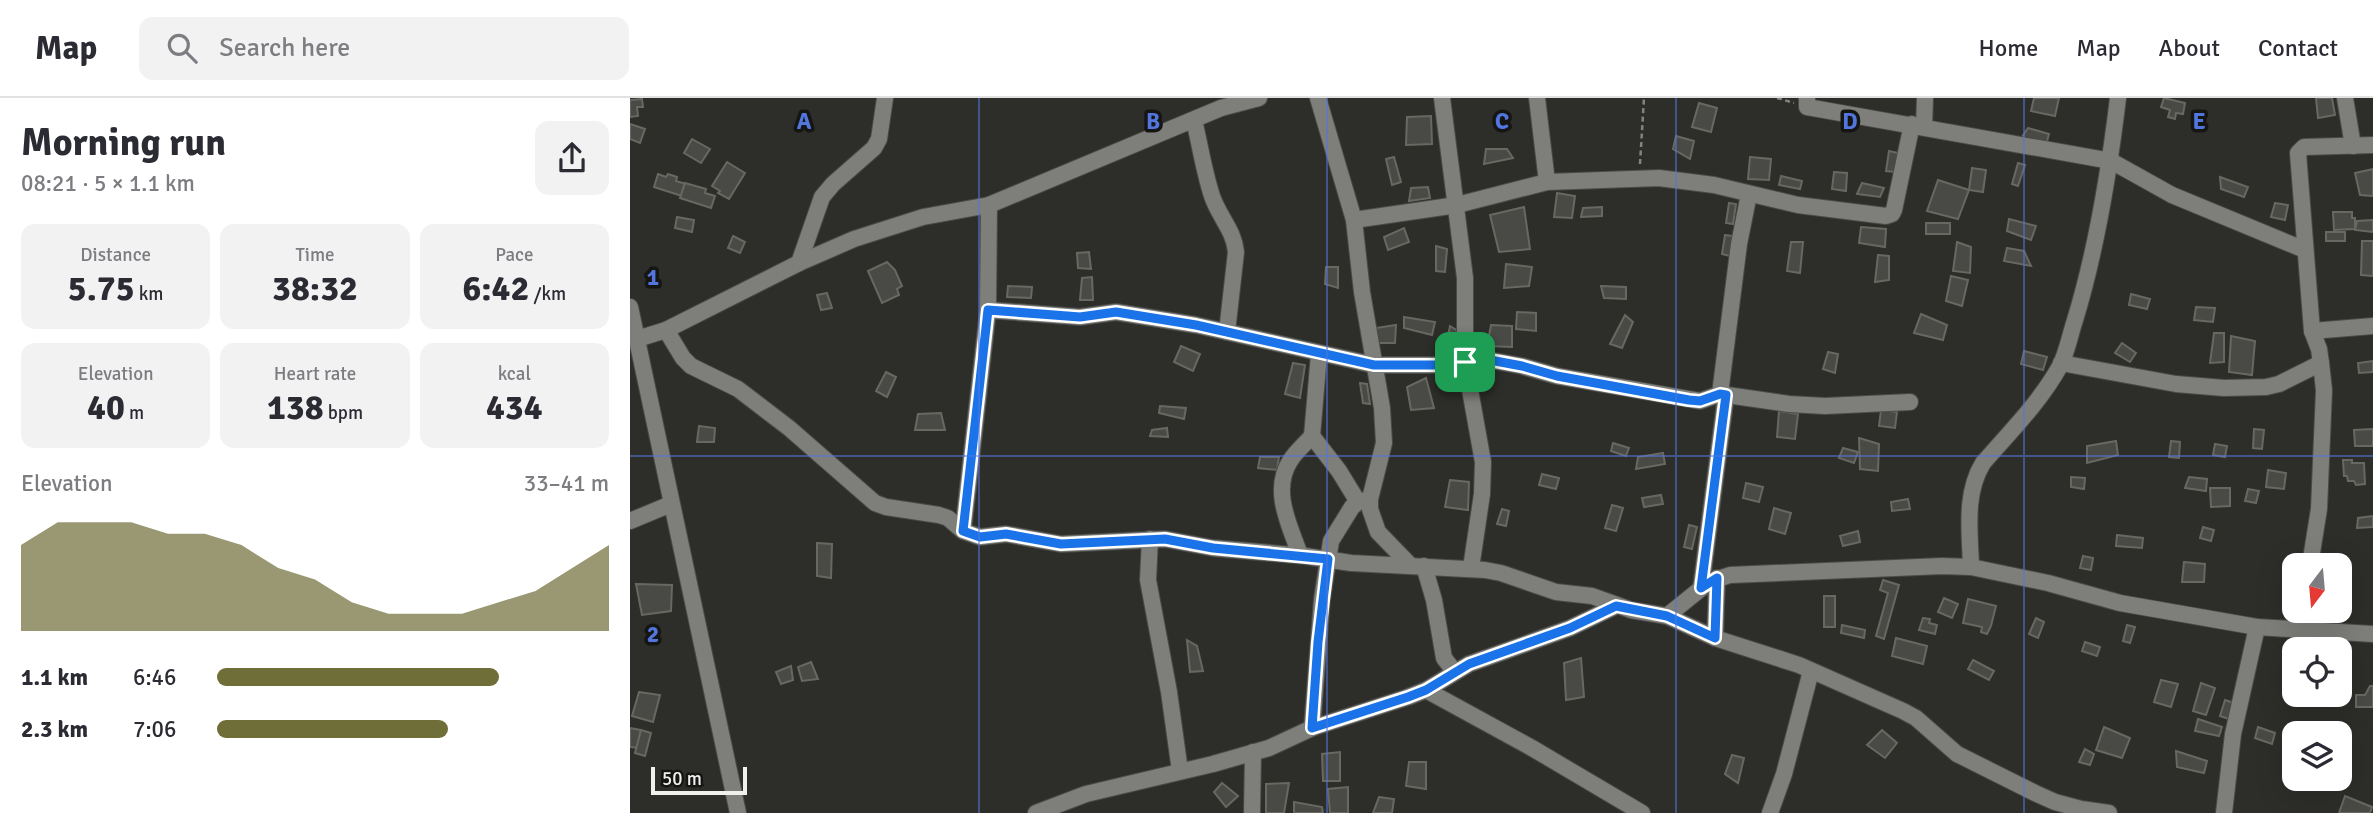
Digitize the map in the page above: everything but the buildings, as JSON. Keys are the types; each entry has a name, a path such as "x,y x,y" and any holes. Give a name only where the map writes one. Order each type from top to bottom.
{"street":[{"path":"799,263 822,197 832,184 874,148 879,139 885,98"},
{"path":"637,339 666,330 799,263 854,239 923,217 989,205 1221,108 1259,98"},
{"path":"1312,728 1318,642 1333,536 1364,500 1384,443 1382,408 1354,220 1318,98"},
{"path":"1442,98 1465,278 1465,362 1483,462 1484,481 1471,568"},
{"path":"1537,98 1547,182"},
{"path":"1807,98 1807,107 2111,161 2172,195 2305,250"},
{"path":"1354,220 1457,205 1547,182 1639,178 1680,180 1798,205 1890,215 1894,209 1925,98"},
{"path":"1971,567 1969,508 1977,472 2033,405 2061,363 2085,288 2111,161 2118,98"},
{"path":"2346,98 2353,146"},
{"path":"1194,120 1212,197 1233,234 1235,243 1227,332"},
{"path":"2312,553 2319,509 2324,390 2319,349 2312,331 2298,153 2304,146 2373,145"},
{"path":"1701,588 1739,244 1749,194"},
{"path":"963,531 988,310 989,205"},
{"path":"630,307 637,339 635,363 671,504 738,813"},
{"path":"988,310 1080,317 1116,312 1196,325 1374,365 1434,365 1490,360 1557,376 1689,400 1711,399 1723,395 1801,405 1910,402"},
{"path":"2312,331 2373,326"},
{"path":"666,330 691,366 738,389 789,428 875,503 939,514 963,531 980,537 1006,534 1061,544 1150,539 1364,564 1471,568 1501,573 1556,592 1592,596 1616,606 1667,616 1715,638 1811,670 1916,718 1957,754 2035,793 2055,802 2109,813"},
{"path":"1300,555 1283,505 1282,482 1290,460 1312,436 1319,354"},
{"path":"2061,363 2176,384 2224,388 2279,384 2321,363"},
{"path":"1312,436 1364,500 1378,533 1417,566 1434,600 1444,658 1454,671"},
{"path":"630,521 643,518 671,504"},
{"path":"1150,539 1148,580 1169,692 1180,771"},
{"path":"1667,616 1701,588 1717,578 1730,575 1942,566 1971,567 2048,583 2119,603 2257,627 2373,634"},
{"path":"1715,638 1717,578"},
{"path":"1036,813 1086,794 1253,752 1312,728 1426,690 1469,664 1570,628 1616,606"},
{"path":"2301,629 2302,623"},
{"path":"2224,813 2233,734 2257,627"},
{"path":"1770,813 1784,774 1811,670"},
{"path":"1426,690 1642,813"},
{"path":"1252,813 1253,752"}],"path":[{"path":"1639,178 1644,98"}],"route":[{"path":"988,310 1080,317 1116,312 1196,325 1381,366 1465,362 1490,360 1557,376 1689,400 1700,401 1720,394 1726,395 1701,588 1717,578 1715,638 1667,616 1616,606 1570,628 1469,664 1426,690 1312,728 1322,599 1328,559 1200,547 1165,539 1061,544 1006,534 980,537 963,531 988,310"}]}
